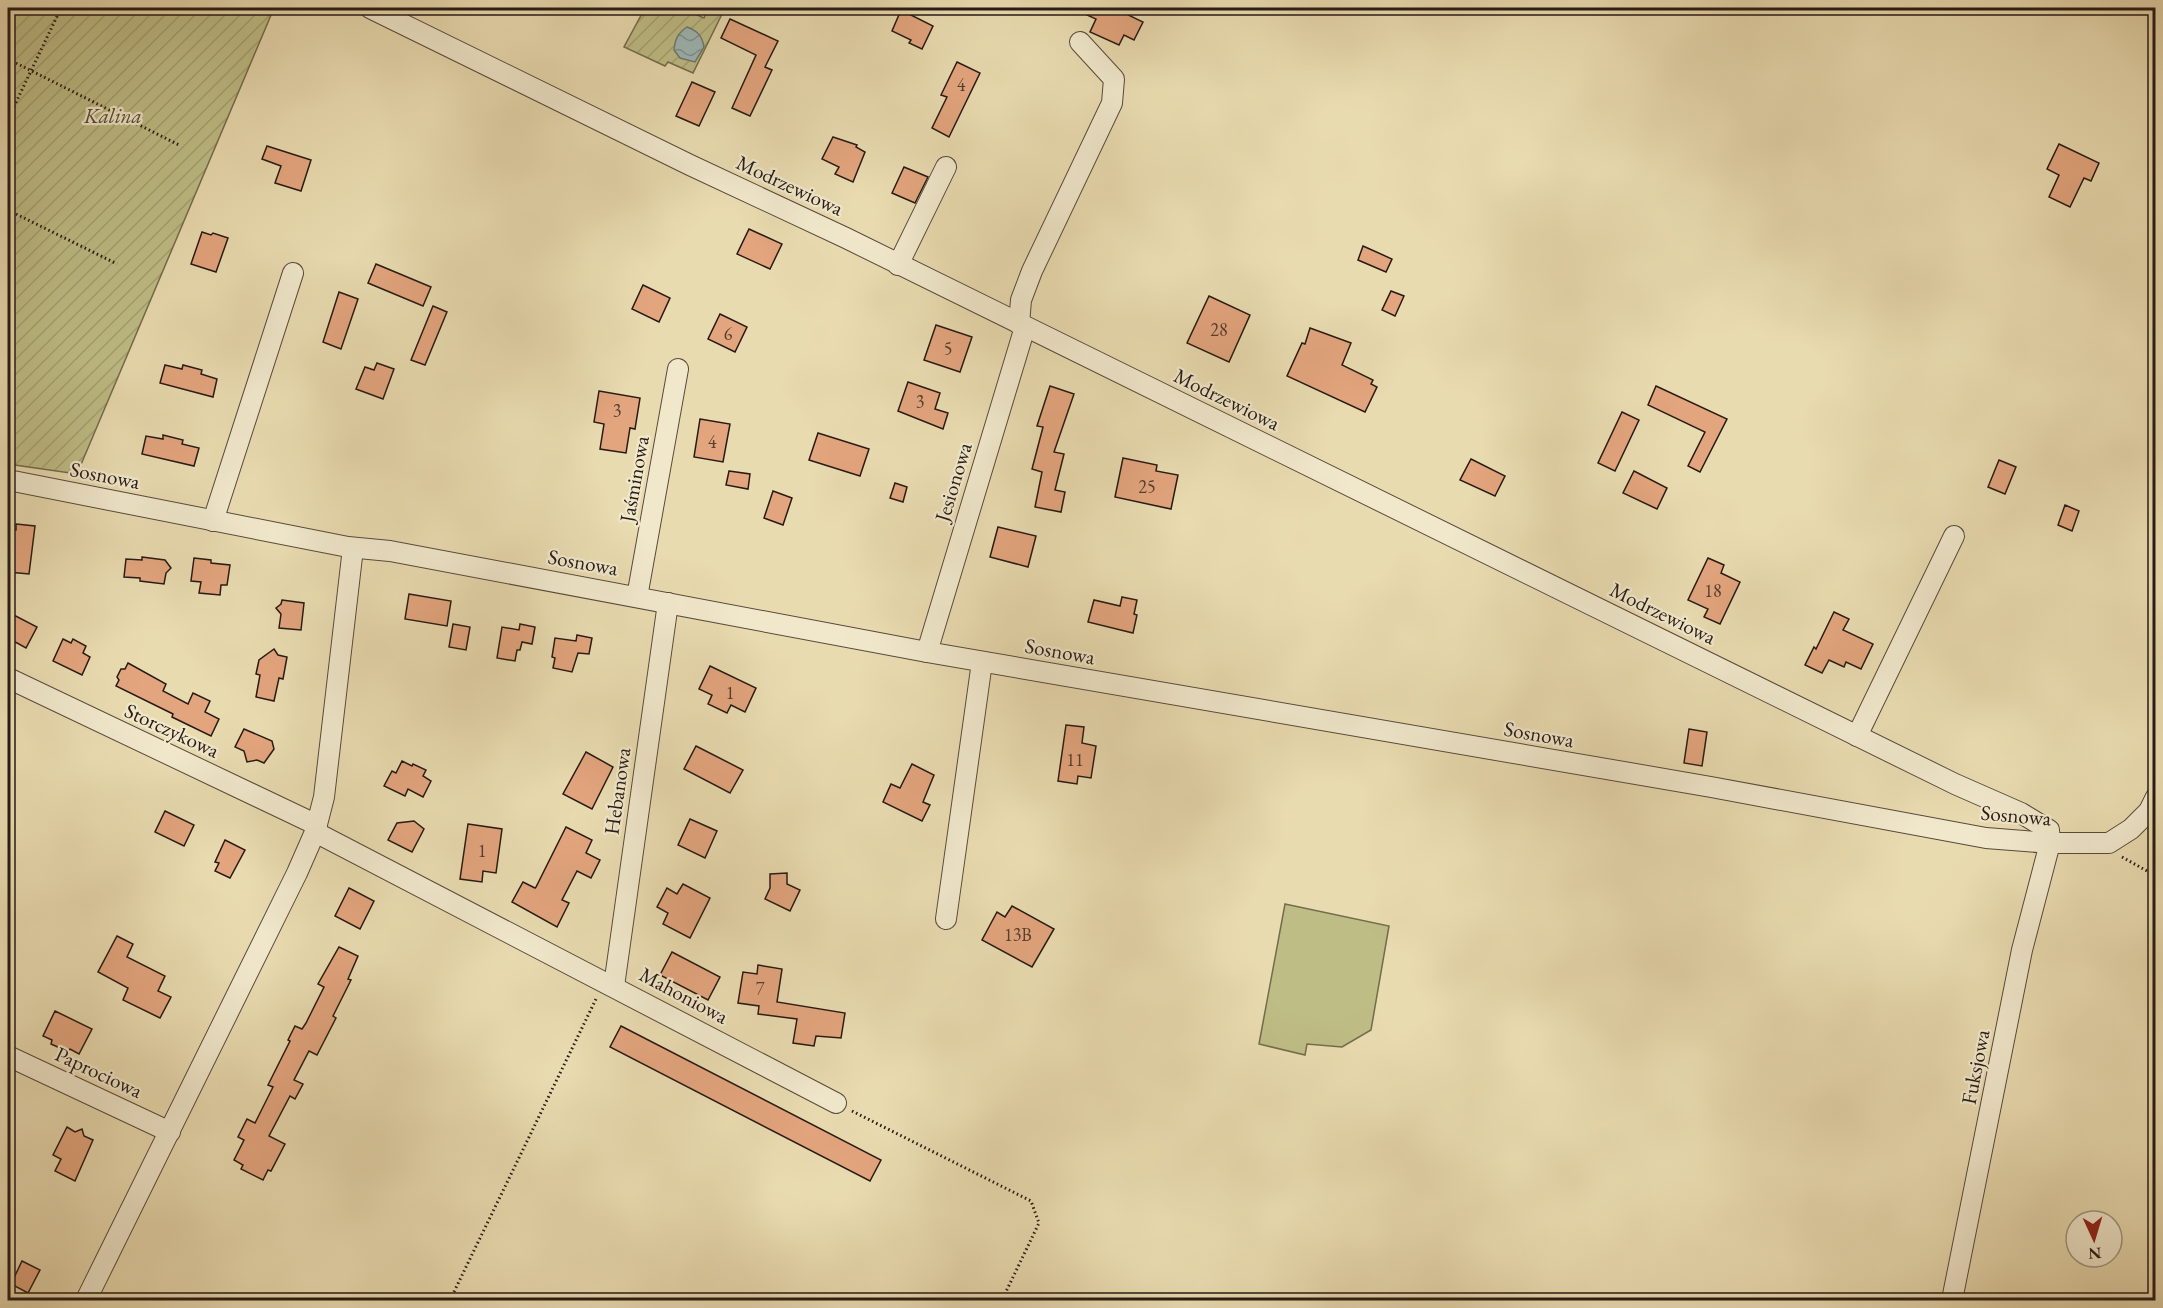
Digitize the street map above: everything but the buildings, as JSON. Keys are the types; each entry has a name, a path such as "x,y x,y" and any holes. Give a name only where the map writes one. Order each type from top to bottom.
{"street":[{"name":"Modrzewiowa","path":"370,8 690,165 846,238 1955,784 2021,813 2049,830 2050,843"},
{"name":"Jesionowa","path":"927,652 1022,325 1021,300 1032,271 1112,103 1114,79 1080,42"},
{"path":"898,265 946,167"},
{"path":"213,521 293,273"},
{"name":"Jaśminowa","path":"637,597 678,369"},
{"name":"Sosnowa","path":"8,480 353,548 390,551 982,662 1712,787 1919,827 1986,838 2050,843 2109,843"},
{"path":"1857,736 1954,536"},
{"path":"86,1300 282,905 316,828 324,797 353,548"},
{"name":"Hebanowa","path":"610,984 668,603"},
{"path":"946,919 982,662"},
{"name":"Storczykowa","path":"8,678 316,828"},
{"path":"2109,843 2131,829 2149,811 2156,797"},
{"name":"Mahoniowa","path":"316,828 836,1102"},
{"name":"Fuksjowa","path":"1952,1300 2022,950 2050,843"},
{"name":"Paprociowa","path":"8,1056 170,1132"}],"path":[{"path":"8,119 61,8"},
{"path":"198,8 206,12"},
{"path":"8,59 179,145"},
{"path":"8,210 117,264"},
{"path":"2109,843 2115,852 2156,876"},
{"path":"450,1300 610,984"},
{"path":"836,1102 1031,1201 1039,1222 1002,1300"}],"green space":[{"name":"Kalina","path":"8,8 274,8 77,474 8,464"},
{"path":"645,8 681,8 704,18 708,8 725,8 693,73 668,62 665,66 624,47"},
{"path":"1285,904 1389,926 1371,1030 1342,1047 1307,1044 1305,1055 1259,1044"}],"water":[{"path":"687,27 699,34 704,47 695,62 680,58 674,50 678,37"}]}
